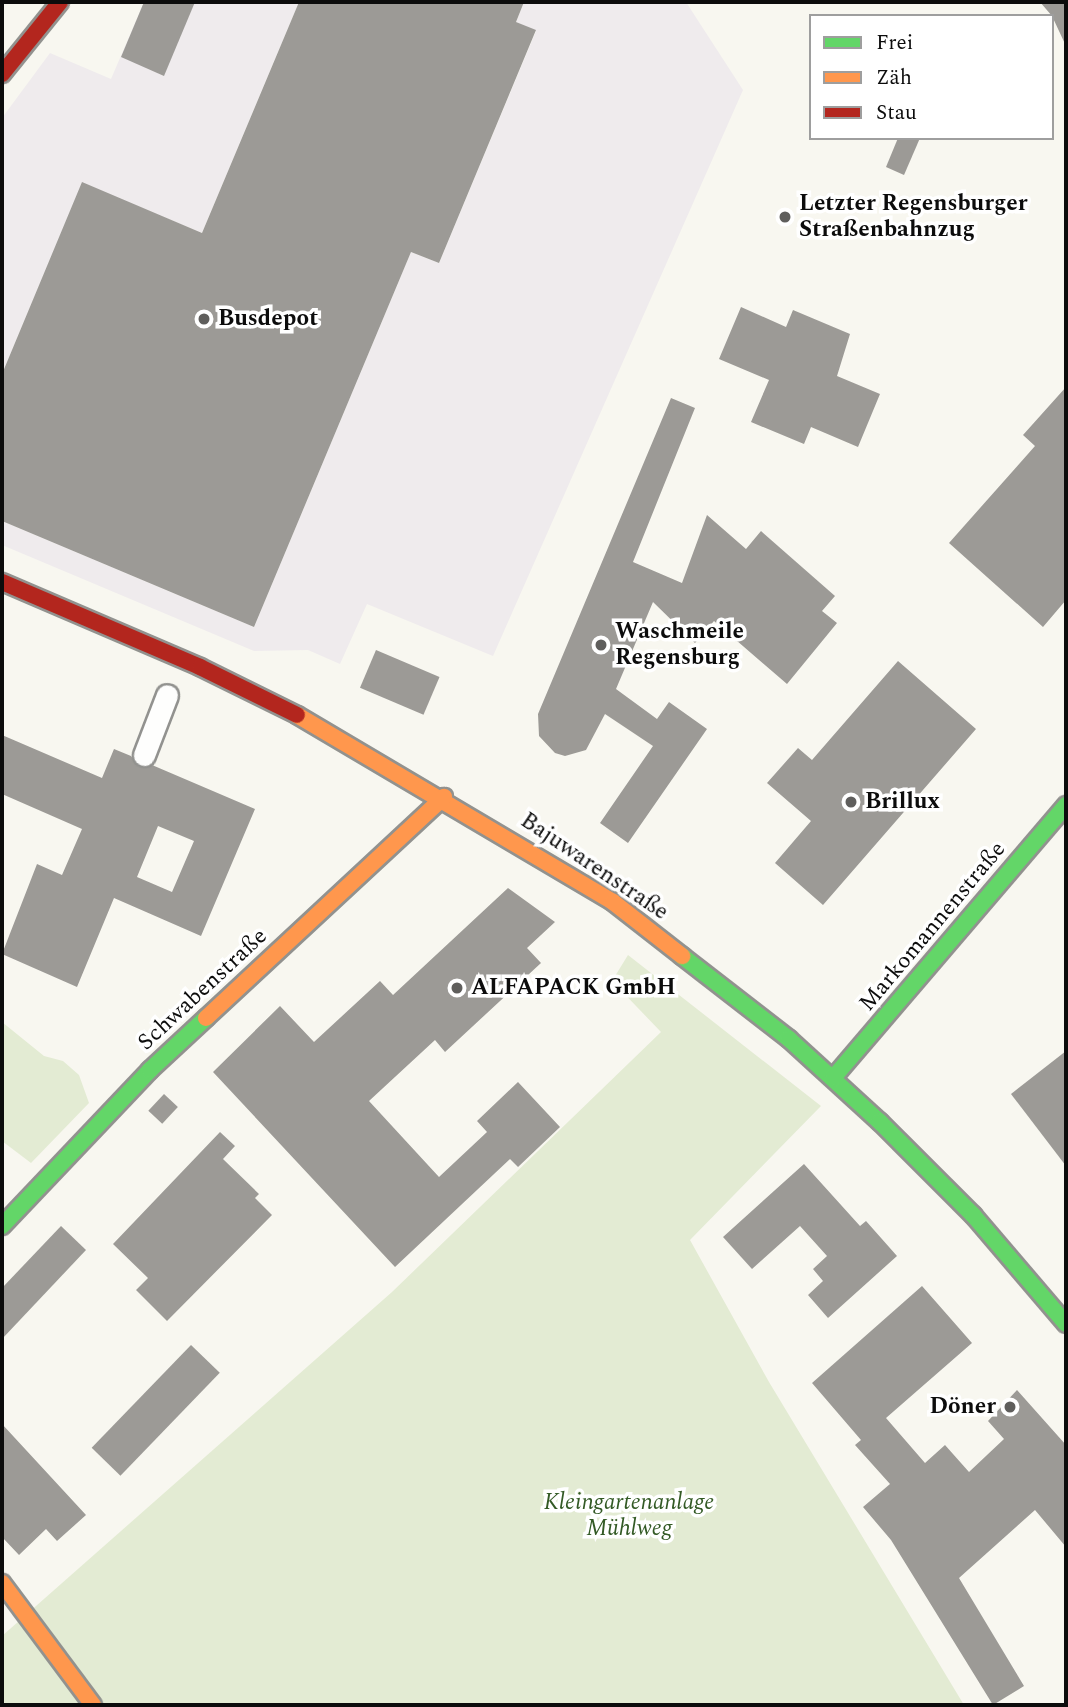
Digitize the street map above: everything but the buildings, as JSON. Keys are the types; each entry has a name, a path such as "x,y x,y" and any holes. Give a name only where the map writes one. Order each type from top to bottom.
{"street":[{"path":"2,74 60,2"},
{"name":"Bajuwarenstraße","path":"2,582 200,667 335,733 613,902 833,1078 973,1215 1066,1324"},
{"path":"144,755 167,695"},
{"name":"Schwabenstraße","path":"2,1226 150,1070 444,797"},
{"name":"Markomannenstraße","path":"833,1078 1066,805"},
{"path":"2,1583 93,1705"}],"shaded area":[{"path":"144,2 299,2 202,233 82,183 2,374 2,118 50,53 111,79"},
{"path":"524,2 686,2 743,90 493,656 367,604 340,664 308,650 254,651 2,545 2,521 254,627 411,252 439,263 536,31 516,22"}],"green space":[{"name":"Kleingartenanlage Mühlweg","path":"628,955 821,1106 690,1240 769,1382 964,1705 2,1705 2,1636 392,1292 661,1032 612,981"},
{"path":"2,1022 44,1056 63,1061 79,1075 89,1103 31,1163 2,1141"}],"traffic: fast":[{"path":"833,1078 1066,805"},
{"path":"682,956 789,1039 880,1122 973,1215 1066,1324"},
{"path":"2,1226 150,1070 206,1018"}],"traffic: slow":[{"path":"297,715 613,902 682,956"},
{"path":"206,1018 444,797"},
{"path":"2,1583 93,1705"}],"traffic: jam":[{"path":"2,74 60,2"},
{"path":"2,582 200,667 297,715"}],"place":[{"name":"Letzter Regensburger Straßenbahnzug","path":"785,217"},
{"name":"Busdepot","path":"204,319"},
{"name":"Waschmeile Regensburg","path":"601,645"},
{"name":"Brillux","path":"851,802"},
{"name":"ALFAPACK GmbH","path":"457,988"},
{"name":"Döner","path":"1010,1407"}]}
